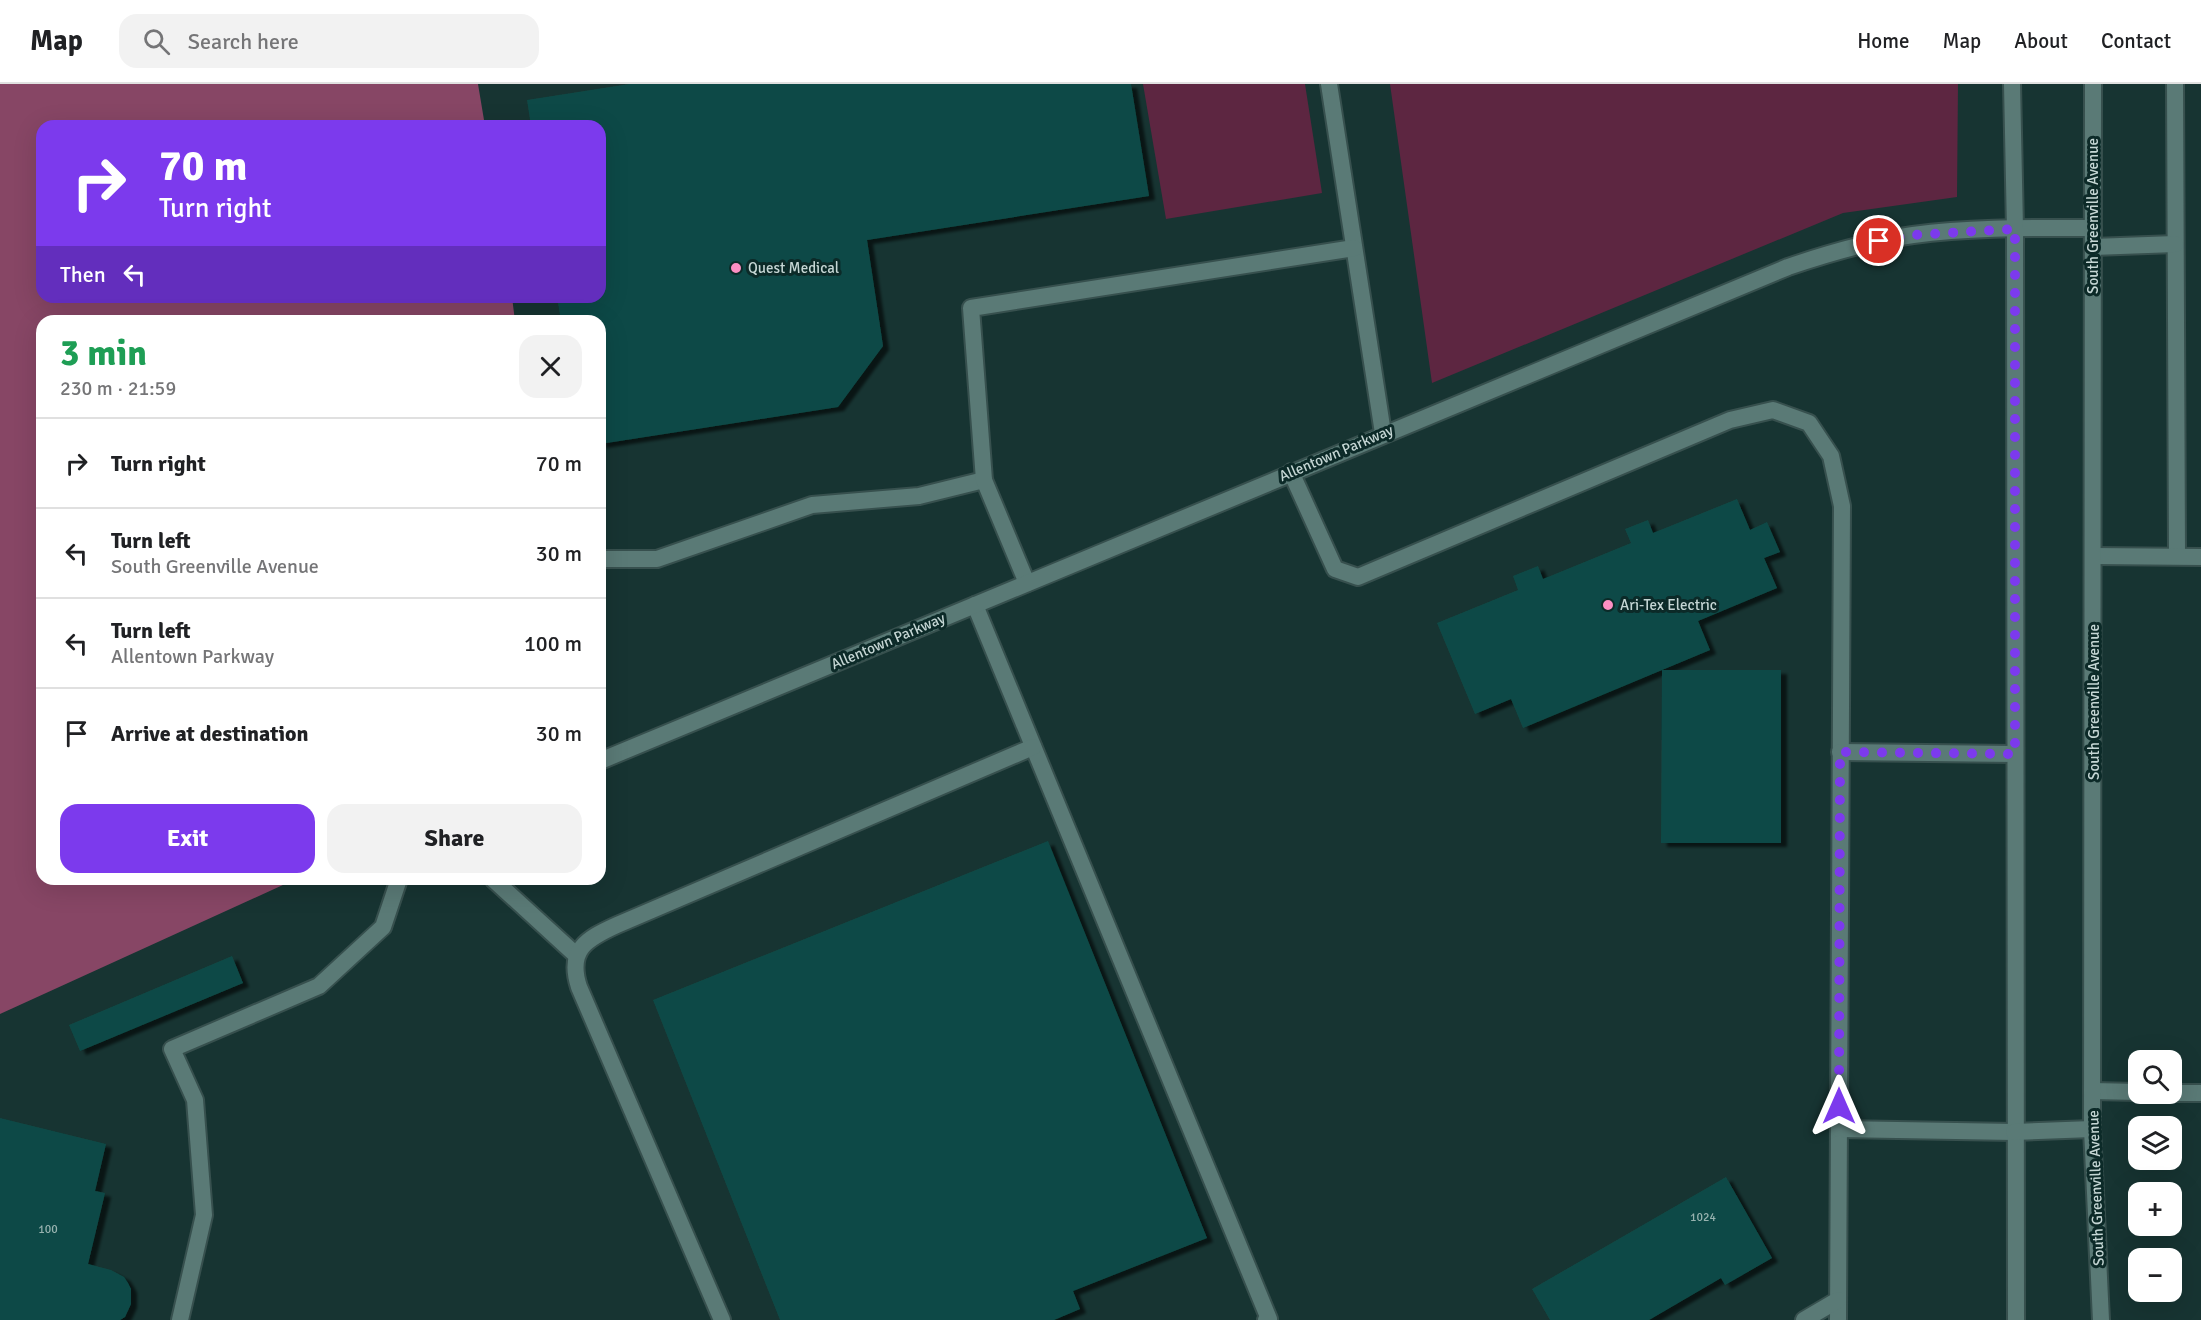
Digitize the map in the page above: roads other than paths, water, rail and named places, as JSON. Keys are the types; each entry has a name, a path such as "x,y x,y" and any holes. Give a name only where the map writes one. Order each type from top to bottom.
{"main road":[{"path":"1329,84 1383,434"},
{"path":"2012,84 2015,229 2014,1132 2016,1320"},
{"name":"South Greenville Avenue","path":"2093,84 2092,1129 2101,1320"},
{"path":"2175,84 2177,556"},
{"name":"Allentown Parkway","path":"606,759 1291,472 1809,260 1854,246 1913,235 2015,229 2093,228"},
{"path":"2093,247 2175,244"},
{"path":"1027,583 984,480 971,308 1354,248"},
{"path":"1291,472 1335,569 1358,578 1730,420 1773,410 1809,423 1831,456 1842,506 1838,1320"},
{"path":"606,559 657,559 812,505 919,496 984,480"},
{"path":"2094,556 2201,556"},
{"path":"975,605 1269,1319 1266,1320"},
{"path":"722,1320 579,987 575,973 576,955 592,937 617,925 1033,747"},
{"path":"1840,752 2015,754"},
{"path":"180,1320 204,1215 195,1100 172,1049 319,986 382,927 397,885"},
{"path":"500,885 576,955"},
{"path":"2092,1091 2128,1092"},
{"path":"2182,1093 2201,1093"},
{"path":"1839,1129 2014,1132 2092,1129"},
{"path":"1804,1320 1838,1300"}],"place":[{"name":"Quest Medical","path":"736,268"},
{"name":"Ari-Tex Electric","path":"1608,605"}]}
